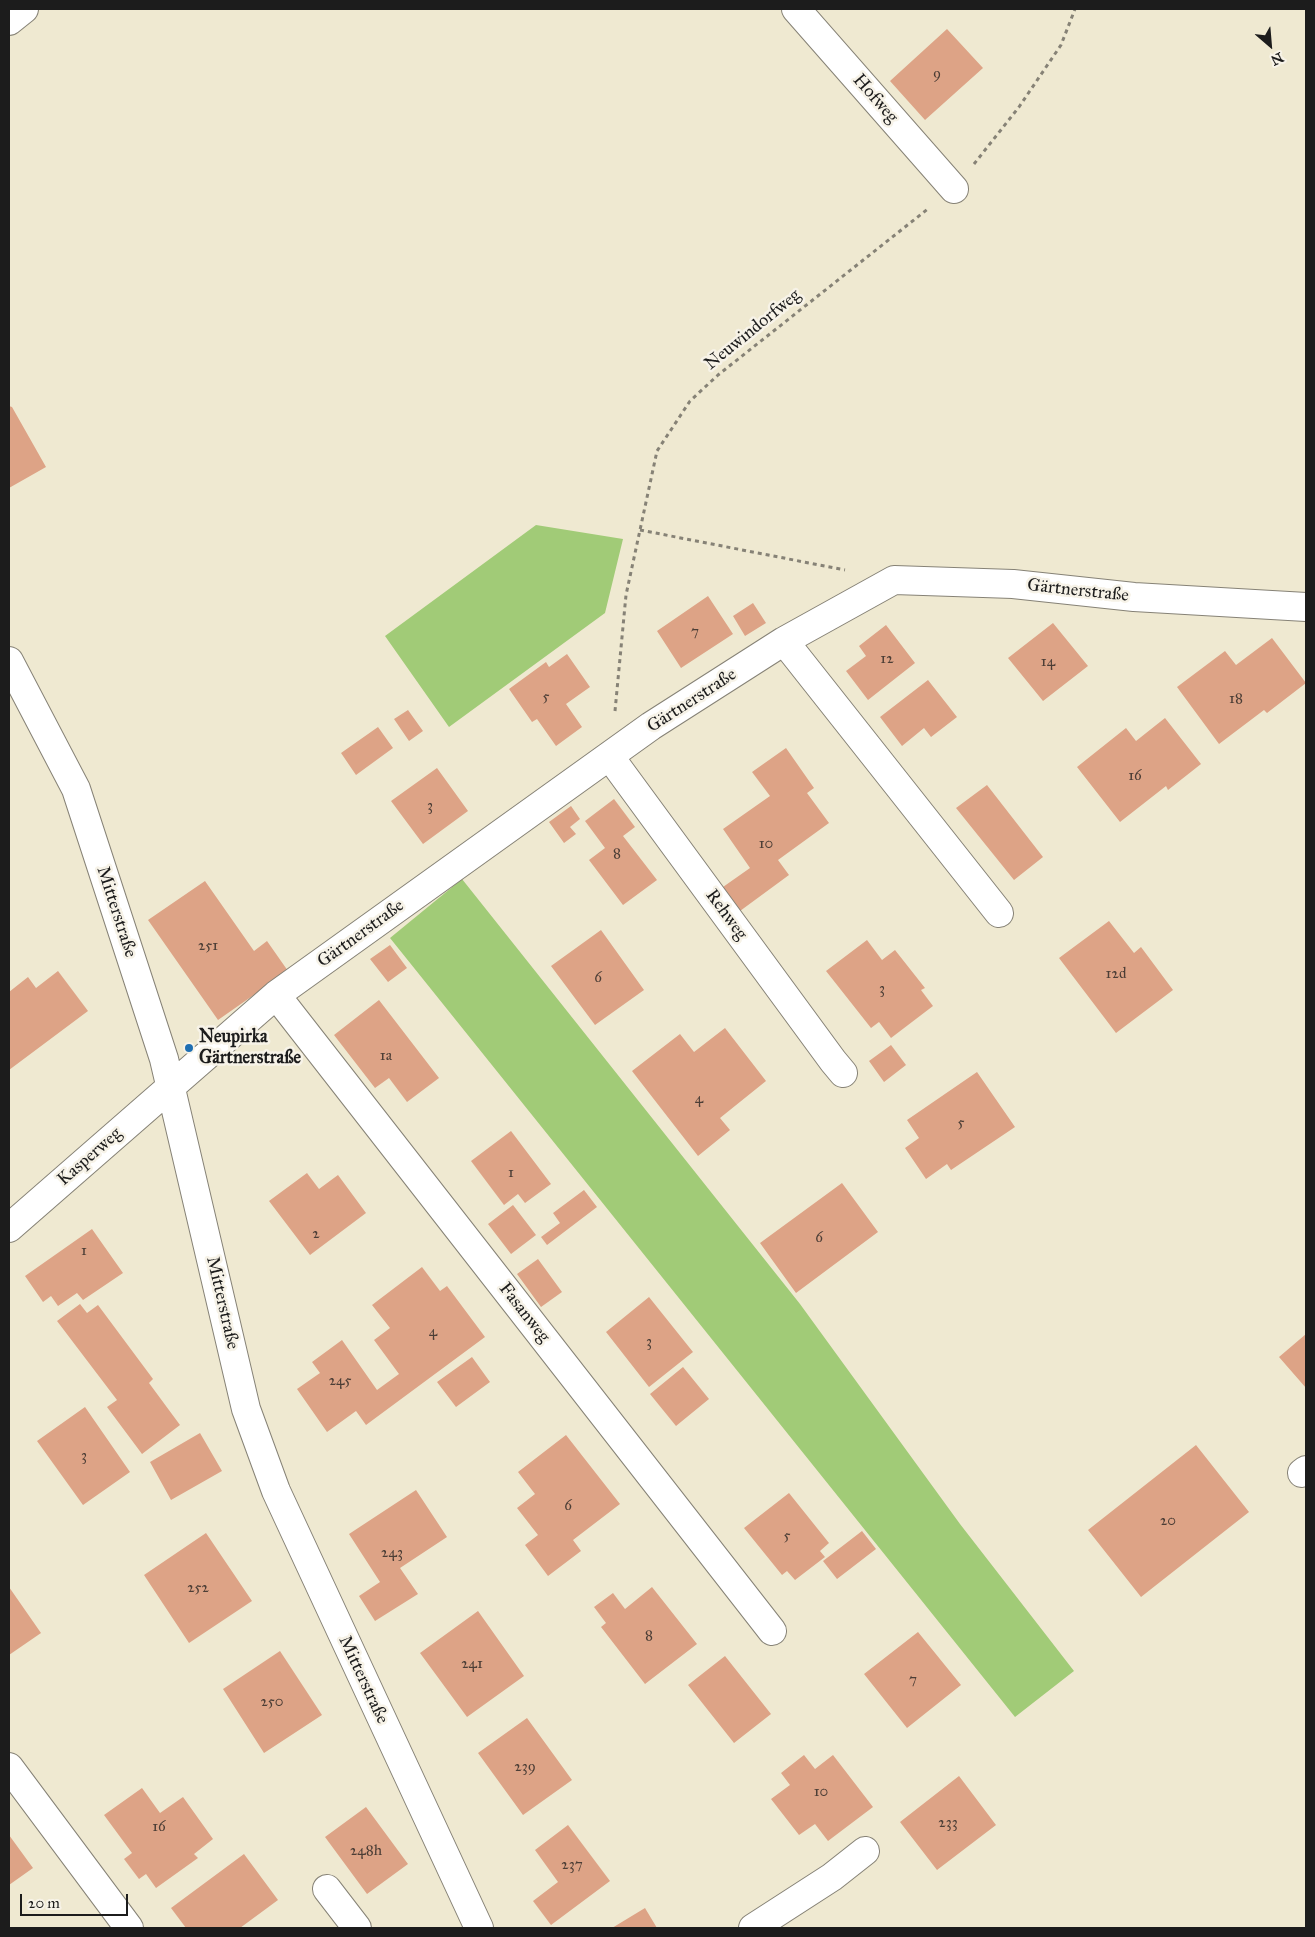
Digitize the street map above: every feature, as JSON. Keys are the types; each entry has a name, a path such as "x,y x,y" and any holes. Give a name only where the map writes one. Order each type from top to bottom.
{"street":[{"path":"9,21 24,9"},
{"name":"Hofweg","path":"796,9 954,188"},
{"name":"Gärtnerstraße","path":"171,1086 276,995 651,726 784,641 894,580 1013,584 1134,597 1306,608"},
{"path":"784,641 999,913"},
{"name":"Mitterstraße","path":"9,661 76,789 171,1086 246,1408 276,1491 479,1928"},
{"name":"Rehweg","path":"610,756 833,1061 844,1073"},
{"name":"Fasanweg","path":"276,995 772,1631"},
{"name":"Kasperweg","path":"9,1228 171,1086"},
{"path":"9,1767 129,1928"},
{"path":"753,1928 832,1877 865,1851"},
{"path":"327,1889 357,1928"}],"path":[{"name":"Neuwindorfweg","path":"610,756 626,595 657,451 690,401 718,375 954,188 1019,108 1061,45 1075,9"},
{"path":"640,530 846,570"}],"green space":[{"path":"536,525 623,539 605,613 449,727 385,636"},
{"path":"462,879 800,1304 960,1524 1074,1671 1015,1717 390,938"}],"building":[{"path":"947,29 983,68 925,120 890,81"},
{"path":"9,406 12,407 46,467 9,488"},
{"path":"708,596 733,634 681,668 657,631"},
{"path":"753,603 766,623 745,636 733,616"},
{"path":"1053,623 1088,666 1043,701 1008,658"},
{"path":"886,625 915,663 868,700 846,671 866,656 859,646"},
{"path":"1272,638 1306,683 1267,713 1264,710 1219,744 1177,687 1225,651 1236,665"},
{"path":"567,654 590,687 566,704 582,727 556,746 537,719 532,722 509,689 546,662 549,667"},
{"path":"928,680 957,717 931,737 924,728 902,746 880,717"},
{"path":"408,710 423,731 409,741 394,719"},
{"path":"1165,718 1201,764 1168,790 1166,786 1120,822 1077,767 1126,728 1136,741"},
{"path":"378,727 393,748 356,775 341,753"},
{"path":"786,748 814,788 807,793 829,823 778,860 789,875 740,911 723,887 750,868 723,829 770,796 752,772"},
{"path":"437,768 468,811 423,844 391,801"},
{"path":"987,785 1043,857 1014,880 956,808"},
{"path":"614,799 635,827 623,836 657,880 623,905 589,860 605,848 585,821"},
{"path":"571,806 580,819 570,827 576,834 564,843 549,822"},
{"path":"205,881 254,951 267,941 288,971 218,1020 148,920"},
{"path":"1109,921 1134,953 1141,947 1173,990 1116,1033 1059,958"},
{"path":"601,930 644,990 595,1025 551,966"},
{"path":"867,940 882,960 895,950 925,988 921,990 933,1006 891,1038 879,1022 871,1028 826,971"},
{"path":"390,945 407,968 388,982 370,959"},
{"path":"58,971 88,1011 9,1070 9,992 28,977 36,988"},
{"path":"379,1000 439,1078 407,1102 389,1078 375,1088 334,1035"},
{"path":"725,1028 766,1081 720,1118 730,1130 698,1156 632,1071 680,1034 694,1052"},
{"path":"891,1045 906,1065 884,1082 869,1061"},
{"path":"977,1072 1015,1127 951,1170 947,1164 926,1179 905,1148 919,1138 907,1120"},
{"path":"511,1131 551,1184 525,1203 518,1194 504,1205 471,1161"},
{"path":"307,1173 319,1189 338,1175 366,1213 310,1255 269,1201"},
{"path":"842,1183 878,1232 796,1293 760,1243"},
{"path":"584,1190 597,1207 547,1245 541,1237 560,1223 553,1213"},
{"path":"513,1205 536,1235 511,1254 488,1224"},
{"path":"92,1229 123,1273 83,1300 77,1293 58,1306 51,1296 43,1302 25,1276"},
{"path":"538,1259 562,1292 541,1307 517,1274"},
{"path":"422,1267 440,1291 447,1286 485,1337 366,1425 356,1411 327,1432 297,1389 320,1373 312,1362 342,1340 377,1390 399,1374 374,1340 390,1328 372,1305"},
{"path":"649,1297 693,1352 649,1387 606,1332"},
{"path":"80,1304 87,1313 98,1305 153,1379 149,1383 180,1425 142,1454 107,1407 117,1400 57,1321"},
{"path":"1306,1334 1306,1388 1279,1357"},
{"path":"472,1357 490,1382 456,1407 437,1382"},
{"path":"683,1367 709,1399 676,1426 650,1394"},
{"path":"85,1407 130,1472 83,1505 37,1441"},
{"path":"200,1433 222,1471 171,1500 150,1462"},
{"path":"566,1435 620,1504 573,1540 581,1551 548,1576 525,1545 538,1535 517,1508 535,1494 518,1472"},
{"path":"1196,1445 1249,1512 1141,1597 1088,1530"},
{"path":"416,1490 447,1537 400,1568 418,1594 375,1621 359,1596 380,1582 349,1534"},
{"path":"789,1493 829,1543 820,1551 825,1557 795,1580 787,1571 782,1575 744,1528"},
{"path":"862,1531 876,1549 837,1579 823,1561"},
{"path":"206,1533 252,1601 189,1643 144,1575"},
{"path":"9,1587 41,1633 9,1655"},
{"path":"652,1587 697,1644 645,1684 601,1627 606,1623 594,1607 613,1593 625,1609"},
{"path":"478,1611 524,1676 467,1717 420,1653"},
{"path":"918,1632 961,1685 907,1728 864,1674"},
{"path":"280,1651 322,1715 264,1753 223,1689"},
{"path":"725,1656 771,1714 734,1743 688,1685"},
{"path":"527,1718 572,1780 523,1815 478,1753"},
{"path":"804,1755 815,1769 833,1755 873,1807 828,1841 815,1824 799,1835 771,1799 790,1785 781,1773"},
{"path":"959,1776 996,1825 937,1870 900,1822"},
{"path":"142,1788 160,1813 183,1797 213,1839 194,1854 198,1858 156,1888 146,1874 139,1879 124,1859 132,1853 104,1815"},
{"path":"366,1807 408,1864 367,1894 325,1837"},
{"path":"568,1825 610,1881 551,1925 533,1901 558,1882 535,1850"},
{"path":"9,1835 33,1868 9,1885"},
{"path":"244,1854 278,1900 240,1928 186,1928 171,1908"},
{"path":"645,1908 657,1928 612,1928"}],"place":[{"name":"Neupirka Gärtnerstraße","path":"189,1048"}]}
